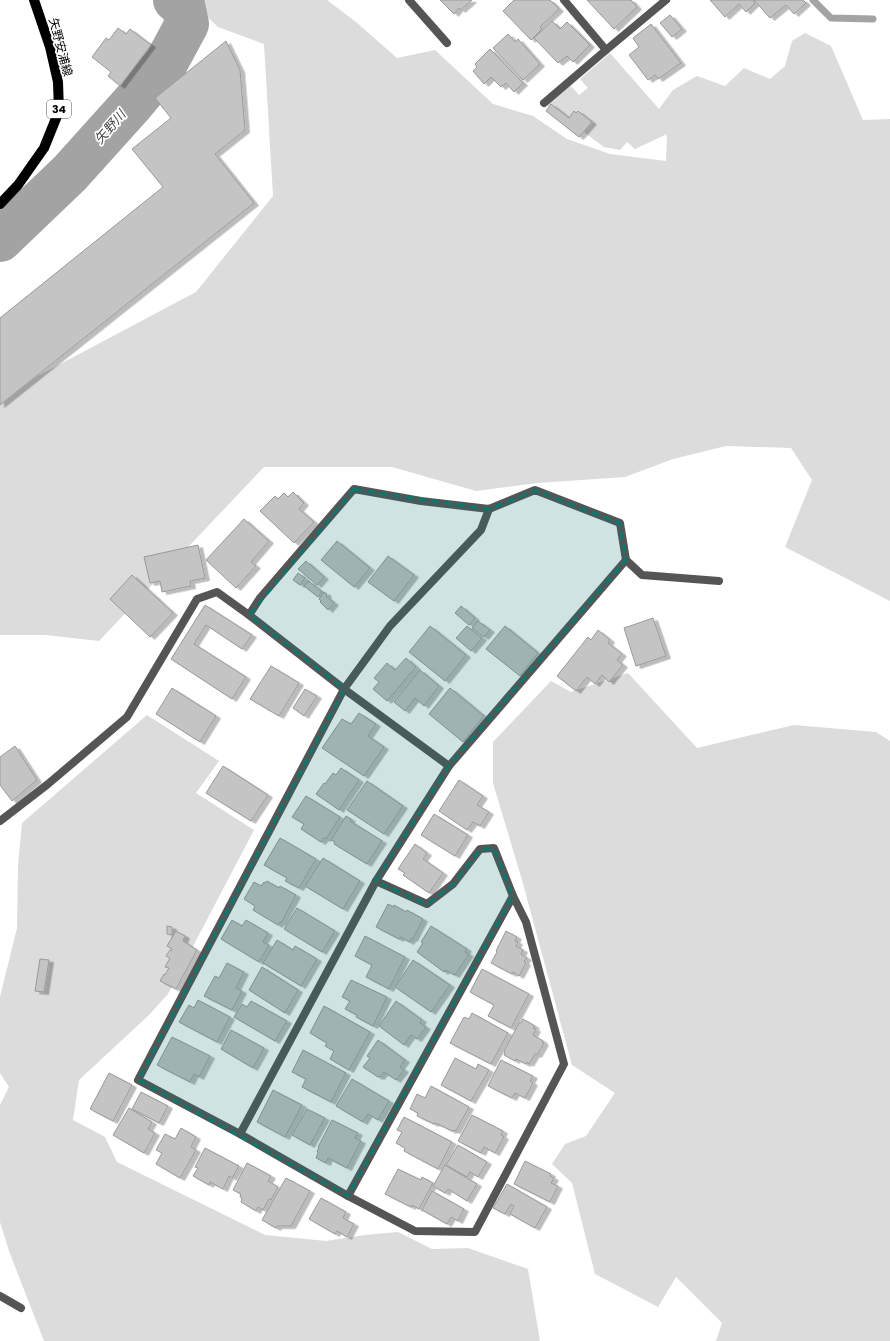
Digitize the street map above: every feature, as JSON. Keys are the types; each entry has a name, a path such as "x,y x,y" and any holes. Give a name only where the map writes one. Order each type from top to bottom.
{"main road":[{"name":"矢野安浦線","path":"0,204 18,185 44,148 59,111 58,82 50,48 34,0"}],"street":[{"path":"409,0 447,43"},
{"path":"564,0 606,50"},
{"path":"544,103 666,0"},
{"path":"249,615 260,598 354,489 420,500 489,509 535,490 620,523 626,560 642,575 719,582"},
{"path":"376,881 427,904 453,884 480,848 494,848 513,896 526,922 564,1064 475,1232 415,1231 348,1196 240,1134 138,1080 344,689 390,626 481,530 489,509"},
{"path":"240,1134 376,881 449,766 626,560"},
{"path":"0,821 48,784 127,717 197,599 217,592 344,689 449,766"},
{"path":"348,1196 513,896"},
{"path":"0,1296 22,1308"}],"highlighted area":[{"path":"354,489 489,509 535,490 620,523 626,560 449,766 376,881 427,904 453,884 480,849 494,848 513,896 348,1196 138,1080 344,689 249,615"}],"shaded area":[{"path":"190,0 327,0 356,22 397,58 435,50 493,104 533,116 567,139 610,154 666,161 667,137 665,133 665,135 635,149 627,142 620,150 604,147 547,105 570,85 579,95 588,88 580,79 610,53 659,109 673,90 697,76 725,86 744,68 770,79 785,66 792,41 805,33 831,46 863,120 890,119 890,601 785,547 812,480 791,448 726,446 673,459 625,477 537,483 476,491 392,467 264,467 99,641 46,635 0,635 0,396 196,292 273,196 264,44 218,27"},
{"path":"628,673 697,748 794,725 876,732 890,741 890,1341 716,1341 722,1323 676,1277 658,1307 595,1274 572,1183 552,1164 565,1144 586,1136 615,1093 572,1065 522,880 493,783 493,742 551,681 571,692"},
{"path":"147,715 219,761 196,793 254,830 168,994 149,1015 79,1080 73,1120 105,1137 117,1162 265,1235 326,1241 398,1232 432,1249 468,1248 528,1269 540,1341 44,1341 9,1251 0,1222 0,1105 9,1087 0,1073 0,997 17,928 18,865 22,823"}],"building":[{"path":"440,0 472,0 461,10 459,8 454,14"},
{"path":"514,0 550,0 559,9 540,27 542,29 531,40 503,11"},
{"path":"587,0 631,0 637,7 614,29"},
{"path":"710,0 753,0 755,3 746,12 739,4 725,17"},
{"path":"754,0 803,0 806,3 794,14 786,5 770,18"},
{"path":"670,15 682,29 672,37 660,23"},
{"path":"552,21 560,29 567,22 590,45 573,62 567,56 558,63 534,38"},
{"path":"651,24 681,63 658,79 655,75 648,80 629,55 639,47 633,38"},
{"path":"118,28 126,34 130,29 151,45 120,86 108,76 111,72 92,57 106,38 109,40"},
{"path":"508,34 515,42 518,39 540,64 523,80 493,48"},
{"path":"226,41 240,70 245,130 215,154 254,203 0,405 0,318 163,187 132,149 171,118 155,98"},
{"path":"490,49 523,83 514,92 506,83 501,87 491,77 484,84 473,71 477,67 475,64"},
{"path":"551,104 569,118 574,111 576,113 578,111 592,122 579,137 546,111"},
{"path":"293,492 304,503 299,509 314,522 294,543 260,511 275,496 278,499 284,493 288,497"},
{"path":"244,519 269,541 251,562 256,566 236,588 206,560"},
{"path":"337,541 370,568 354,587 321,560"},
{"path":"198,545 205,578 190,581 191,586 162,592 160,581 150,583 144,557"},
{"path":"388,556 414,575 394,601 368,582"},
{"path":"306,561 324,577 317,585 298,569"},
{"path":"298,573 305,578 300,585 293,580"},
{"path":"132,575 173,613 150,637 110,599"},
{"path":"309,581 322,592 318,597 304,586"},
{"path":"324,592 327,594 326,596 334,603 328,610 319,599"},
{"path":"205,605 252,635 242,649 206,625 194,644 246,677 232,699 171,659"},
{"path":"461,606 475,618 469,625 455,613"},
{"path":"653,618 666,656 636,666 624,628"},
{"path":"478,621 490,630 484,637 472,628"},
{"path":"430,626 466,655 445,681 409,652"},
{"path":"467,626 482,638 471,651 456,638"},
{"path":"505,626 538,653 520,676 486,649"},
{"path":"598,630 610,640 608,643 622,654 617,660 623,665 609,682 602,675 595,684 587,677 576,691 557,676 588,637 591,640"},
{"path":"406,658 416,667 387,701 373,689 379,682 374,678 387,663 395,670"},
{"path":"271,666 299,683 279,716 250,699"},
{"path":"420,670 439,686 424,706 415,698 405,711 394,702"},
{"path":"172,688 216,716 200,742 156,714"},
{"path":"450,688 484,716 463,742 429,714"},
{"path":"305,689 317,696 304,716 293,708"},
{"path":"359,713 376,724 368,736 384,747 364,776 322,748 342,719 351,724"},
{"path":"15,746 37,780 12,801 0,785 0,757"},
{"path":"223,766 268,795 251,821 206,793"},
{"path":"341,768 359,780 339,810 316,794 333,773 336,775"},
{"path":"459,780 483,796 477,805 489,812 480,826 473,822 467,830 439,811"},
{"path":"367,781 403,806 384,834 347,810"},
{"path":"306,796 340,817 326,839 324,838 321,842 301,829 304,824 292,817"},
{"path":"434,814 468,835 455,856 421,835"},
{"path":"346,816 351,819 350,821 382,841 367,864 334,844 335,842 331,840"},
{"path":"280,838 316,859 299,888 285,881 287,878 264,865"},
{"path":"415,844 427,853 423,859 443,873 429,893 403,875 405,873 398,869"},
{"path":"323,858 360,881 343,909 305,886"},
{"path":"267,881 296,895 281,923 280,922 278,925 253,910 255,906 244,899 254,882 261,886"},
{"path":"388,904 394,907 394,905 406,912 407,910 423,919 413,939 412,938 409,942 401,937 399,939 376,927"},
{"path":"297,908 335,931 322,952 284,929"},
{"path":"232,920 242,926 246,920 268,933 263,942 269,945 259,962 221,939"},
{"path":"167,926 172,927 172,935 167,934"},
{"path":"431,926 467,949 465,952 469,954 455,975 445,970 444,972 417,952 423,943 421,942"},
{"path":"176,931 185,936 183,941 197,950 176,989 160,981 169,968 165,967 170,958 166,956 172,949 167,946"},
{"path":"506,931 517,937 515,941 518,942 516,946 523,950 521,954 527,958 524,961 526,963 519,976 491,963"},
{"path":"365,936 405,957 389,989 366,977 372,965 355,956"},
{"path":"277,940 293,950 295,946 317,959 301,986 263,963"},
{"path":"40,959 49,960 44,992 35,991"},
{"path":"413,960 450,985 431,1012 395,987"},
{"path":"227,963 244,972 236,988 242,991 232,1010 204,996 215,976 219,978"},
{"path":"262,967 298,990 285,1013 249,990"},
{"path":"482,969 529,994 511,1028 488,1016 494,1005 470,992"},
{"path":"351,980 387,997 373,1026 345,1009 350,1001 342,997"},
{"path":"198,1000 230,1017 217,1042 179,1022 189,1005 194,1008"},
{"path":"251,1001 287,1021 275,1041 234,1017 242,1004 247,1007"},
{"path":"396,1001 422,1020 420,1023 426,1027 417,1039 411,1035 404,1045 379,1026"},
{"path":"324,1006 370,1032 349,1070 330,1059 334,1051 325,1046 327,1043 310,1033"},
{"path":"472,1013 508,1033 491,1064 450,1043 464,1017 469,1019"},
{"path":"523,1019 535,1026 533,1028 536,1029 533,1035 544,1043 537,1055 535,1054 529,1064 516,1059 515,1061 504,1055 504,1051 519,1023 521,1023"},
{"path":"231,1030 264,1048 253,1068 221,1049"},
{"path":"172,1037 210,1056 199,1077 194,1074 190,1082 157,1065"},
{"path":"378,1040 405,1060 400,1067 404,1070 396,1080 384,1072 380,1077 378,1077 363,1067 370,1058 367,1056"},
{"path":"303,1050 346,1073 331,1102 302,1087 306,1079 292,1072"},
{"path":"455,1058 476,1069 478,1064 489,1070 471,1101 441,1085"},
{"path":"501,1060 533,1076 530,1081 533,1083 525,1098 515,1093 512,1098 488,1086"},
{"path":"109,1073 132,1085 113,1121 90,1109"},
{"path":"352,1079 389,1101 378,1120 368,1114 363,1122 336,1106"},
{"path":"431,1086 469,1107 456,1131 452,1131 417,1116 418,1113 410,1109 417,1094 425,1098"},
{"path":"273,1090 302,1105 285,1137 257,1122"},
{"path":"141,1092 168,1106 159,1123 132,1109"},
{"path":"129,1108 152,1122 148,1129 155,1133 144,1153 113,1135"},
{"path":"307,1109 325,1118 310,1145 292,1135"},
{"path":"472,1115 503,1131 501,1135 504,1137 495,1153 484,1147 481,1153 458,1141"},
{"path":"404,1117 452,1142 438,1169 404,1151 405,1148 396,1143 402,1132 397,1130"},
{"path":"332,1120 358,1133 355,1138 361,1141 347,1168 328,1158 326,1163 316,1158 318,1147"},
{"path":"181,1128 196,1137 191,1147 196,1150 180,1178 156,1164 162,1153 156,1150 165,1134 175,1139"},
{"path":"458,1145 487,1162 478,1177 470,1172 467,1177 446,1165"},
{"path":"205,1148 239,1166 232,1178 229,1176 223,1189 210,1182 209,1185 193,1176 198,1168 195,1167"},
{"path":"525,1161 551,1174 550,1176 554,1178 551,1183 558,1186 550,1202 514,1184"},
{"path":"247,1163 271,1176 268,1181 278,1187 271,1200 269,1199 263,1210 258,1207 256,1211 241,1202 241,1194 233,1190"},
{"path":"445,1165 477,1184 467,1201 448,1189 445,1193 433,1186"},
{"path":"398,1169 421,1180 422,1177 433,1183 419,1209 412,1205 411,1207 385,1194"},
{"path":"286,1178 310,1191 291,1226 277,1226 276,1228 262,1220"},
{"path":"507,1184 547,1207 535,1228 510,1214 514,1206 511,1204 505,1214 493,1208"},
{"path":"432,1191 464,1209 458,1221 451,1217 447,1224 422,1210"},
{"path":"321,1198 346,1212 343,1218 354,1224 347,1237 337,1231 335,1234 309,1219"}],"waterway":[{"name":"矢野川","path":"0,240 70,173 133,103 166,63 187,24 183,5 175,0"},
{"path":"813,0 831,18 873,19"}]}
